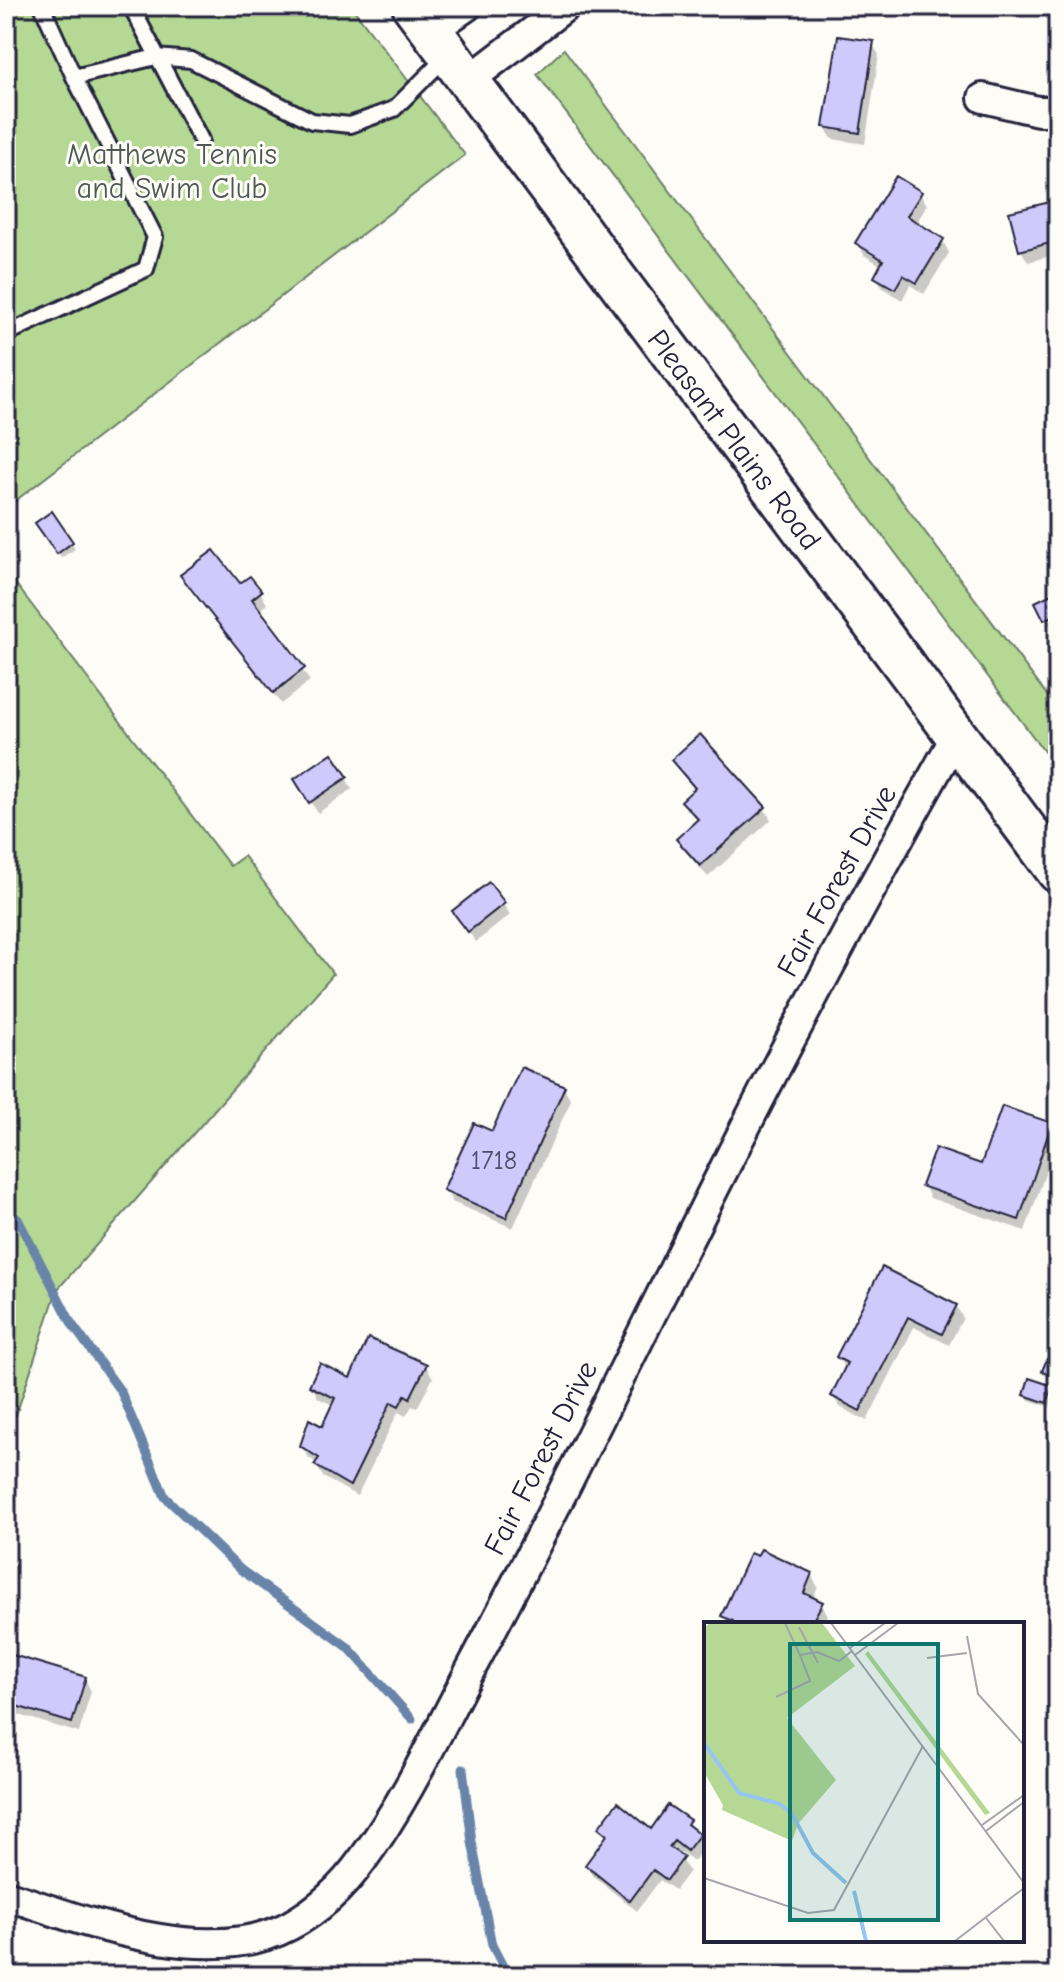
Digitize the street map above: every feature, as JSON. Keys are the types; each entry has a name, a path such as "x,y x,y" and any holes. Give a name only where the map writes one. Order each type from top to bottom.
{"street":[{"path":"440,43 467,6"},
{"path":"440,43 566,6"},
{"name":"Pleasant Plains Road","path":"440,43 1058,872"},
{"path":"983,98 1038,111 1058,111"},
{"name":"Fair Forest Drive","path":"6,1895 154,1940 221,1942 284,1929 315,1911 356,1868 413,1778 504,1607 836,951 956,736"}],"lane":[{"path":"6,334 146,269 155,237 74,77 42,6"},
{"path":"131,6 201,140"},
{"path":"74,77 156,57 191,60 312,121 350,125 394,109 440,43"}],"green space":[{"name":"Matthews Tennis and Swim Club","path":"6,6 351,6 465,155 6,508"},
{"path":"564,49 1058,710 1058,770 537,74"},
{"path":"6,571 230,866 244,856 333,974 57,1290 16,1415 6,1410"}],"building":[{"path":"838,36 874,41 860,133 823,127"},
{"path":"896,176 922,192 907,216 944,239 917,283 903,275 895,289 874,277 883,260 855,243"},
{"path":"1058,200 1058,241 1019,251 1009,212"},
{"path":"52,511 73,542 57,554 35,523"},
{"path":"214,550 240,583 250,576 262,591 252,599 305,668 273,693 180,575"},
{"path":"1058,591 1058,614 1044,620 1035,602"},
{"path":"700,734 766,807 700,866 676,839 698,819 681,801 695,788 671,760"},
{"path":"332,753 348,777 309,803 294,779"},
{"path":"489,882 505,903 468,932 452,911"},
{"path":"521,1067 565,1086 506,1218 443,1190 474,1123 492,1131"},
{"path":"1002,1106 1052,1123 1019,1220 921,1186 935,1148 981,1164"},
{"path":"882,1267 957,1305 942,1334 908,1317 860,1411 831,1396 847,1363 836,1357"},
{"path":"368,1338 427,1364 410,1398 405,1395 399,1406 391,1402 350,1486 314,1465 319,1458 300,1446 309,1419 322,1426 335,1398 309,1386 320,1363 350,1378"},
{"path":"1047,1359 1058,1365 1054,1377 1042,1371"},
{"path":"1029,1378 1053,1386 1047,1403 1024,1395"},
{"path":"761,1549 812,1573 804,1593 823,1602 812,1622 733,1622 721,1616 750,1553 757,1556"},
{"path":"6,1653 86,1677 72,1723 6,1703"},
{"path":"618,1802 651,1829 668,1805 690,1820 687,1824 700,1834 687,1851 674,1841 669,1847 684,1857 667,1880 653,1870 630,1901 585,1865 607,1835 598,1828"}],"waterway":[{"path":"6,1210 18,1219 72,1324 121,1392 165,1497 241,1570 348,1647 412,1719"},
{"path":"463,1769 472,1842 492,1945 508,1976"}]}
